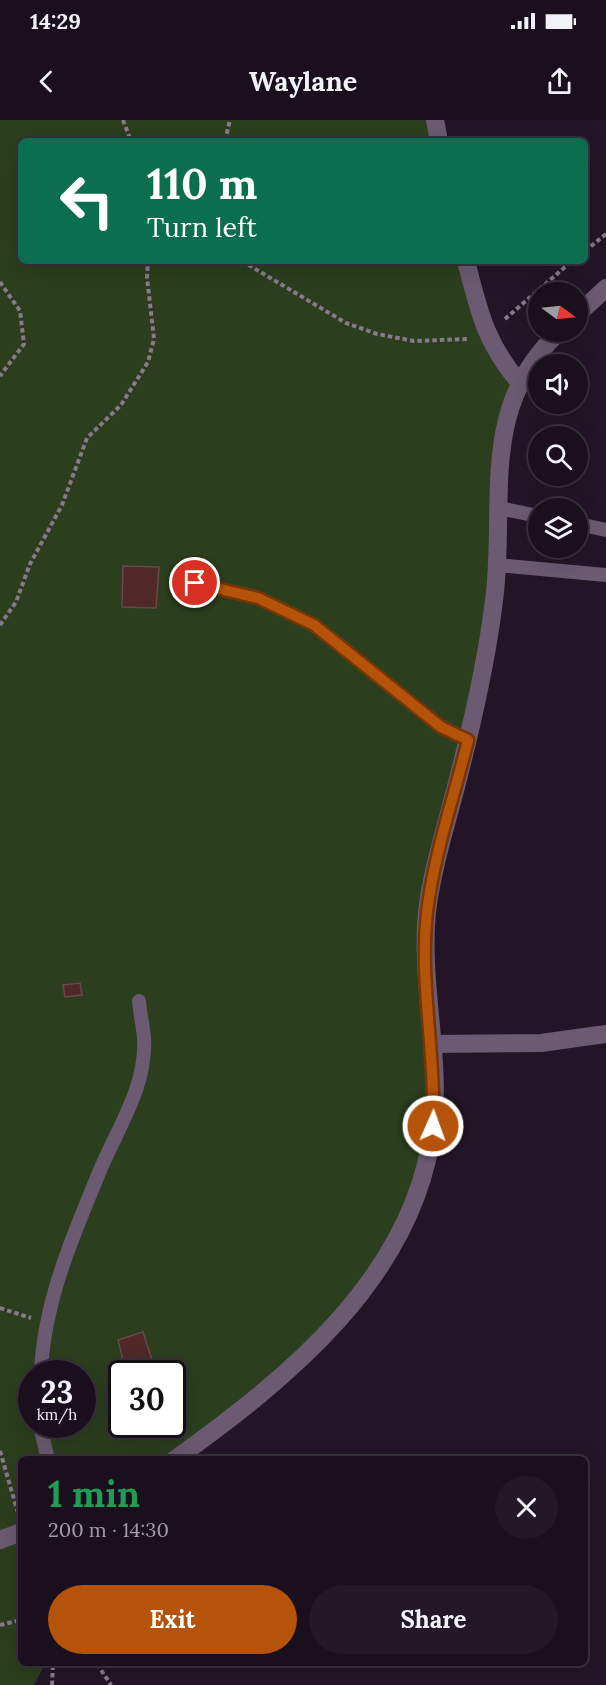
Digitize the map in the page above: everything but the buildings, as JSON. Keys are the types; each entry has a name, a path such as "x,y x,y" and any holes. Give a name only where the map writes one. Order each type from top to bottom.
{"street":[{"path":"435,120 438,138"},
{"path":"467,264 487,334 498,358 519,382"},
{"path":"588,305 606,288"},
{"path":"180,1456 242,1411 295,1366 329,1331 359,1294 394,1242 411,1210 425,1167 433,1126 434,1089 426,960 427,914 433,876 480,684 495,592 502,454 508,407 519,382 548,342"},
{"path":"432,1044 541,1043 606,1034"},
{"path":"0,1540 18,1526"}],"lane":[{"path":"499,508 528,514"},
{"path":"588,526 606,530"},
{"path":"496,565 606,575"},
{"path":"195,583 258,598 314,625 441,727 468,740"},
{"path":"42,1360 47,1322 85,1208 133,1100 144,1052 139,1001"},
{"path":"43,1438 47,1456"}],"path":[{"path":"123,120 129,138"},
{"path":"226,138 230,120"},
{"path":"588,249 606,234"},
{"path":"0,625 16,602 30,564 62,505 87,438 121,405 148,362 154,339 147,277 148,264"},
{"path":"247,264 346,323 377,334 414,340 456,341 487,334 569,264"},
{"path":"0,282 20,311 24,344 0,376"},
{"path":"0,1308 47,1322"},
{"path":"0,1451 18,1518"},
{"path":"0,1625 18,1621"},
{"path":"52,1685 53,1666"},
{"path":"98,1666 111,1685"}],"green space":[{"path":"0,120 435,120 438,138 18,138 18,264 467,264 519,382 509,407 495,592 433,876 434,1089 411,1210 329,1331 178,1456 18,1456 18,1666 44,1666 34,1685 0,1685"}],"route":[{"path":"195,583 258,598 314,625 441,727 468,740 433,876 427,914 426,960 434,1089 433,1126"}]}
